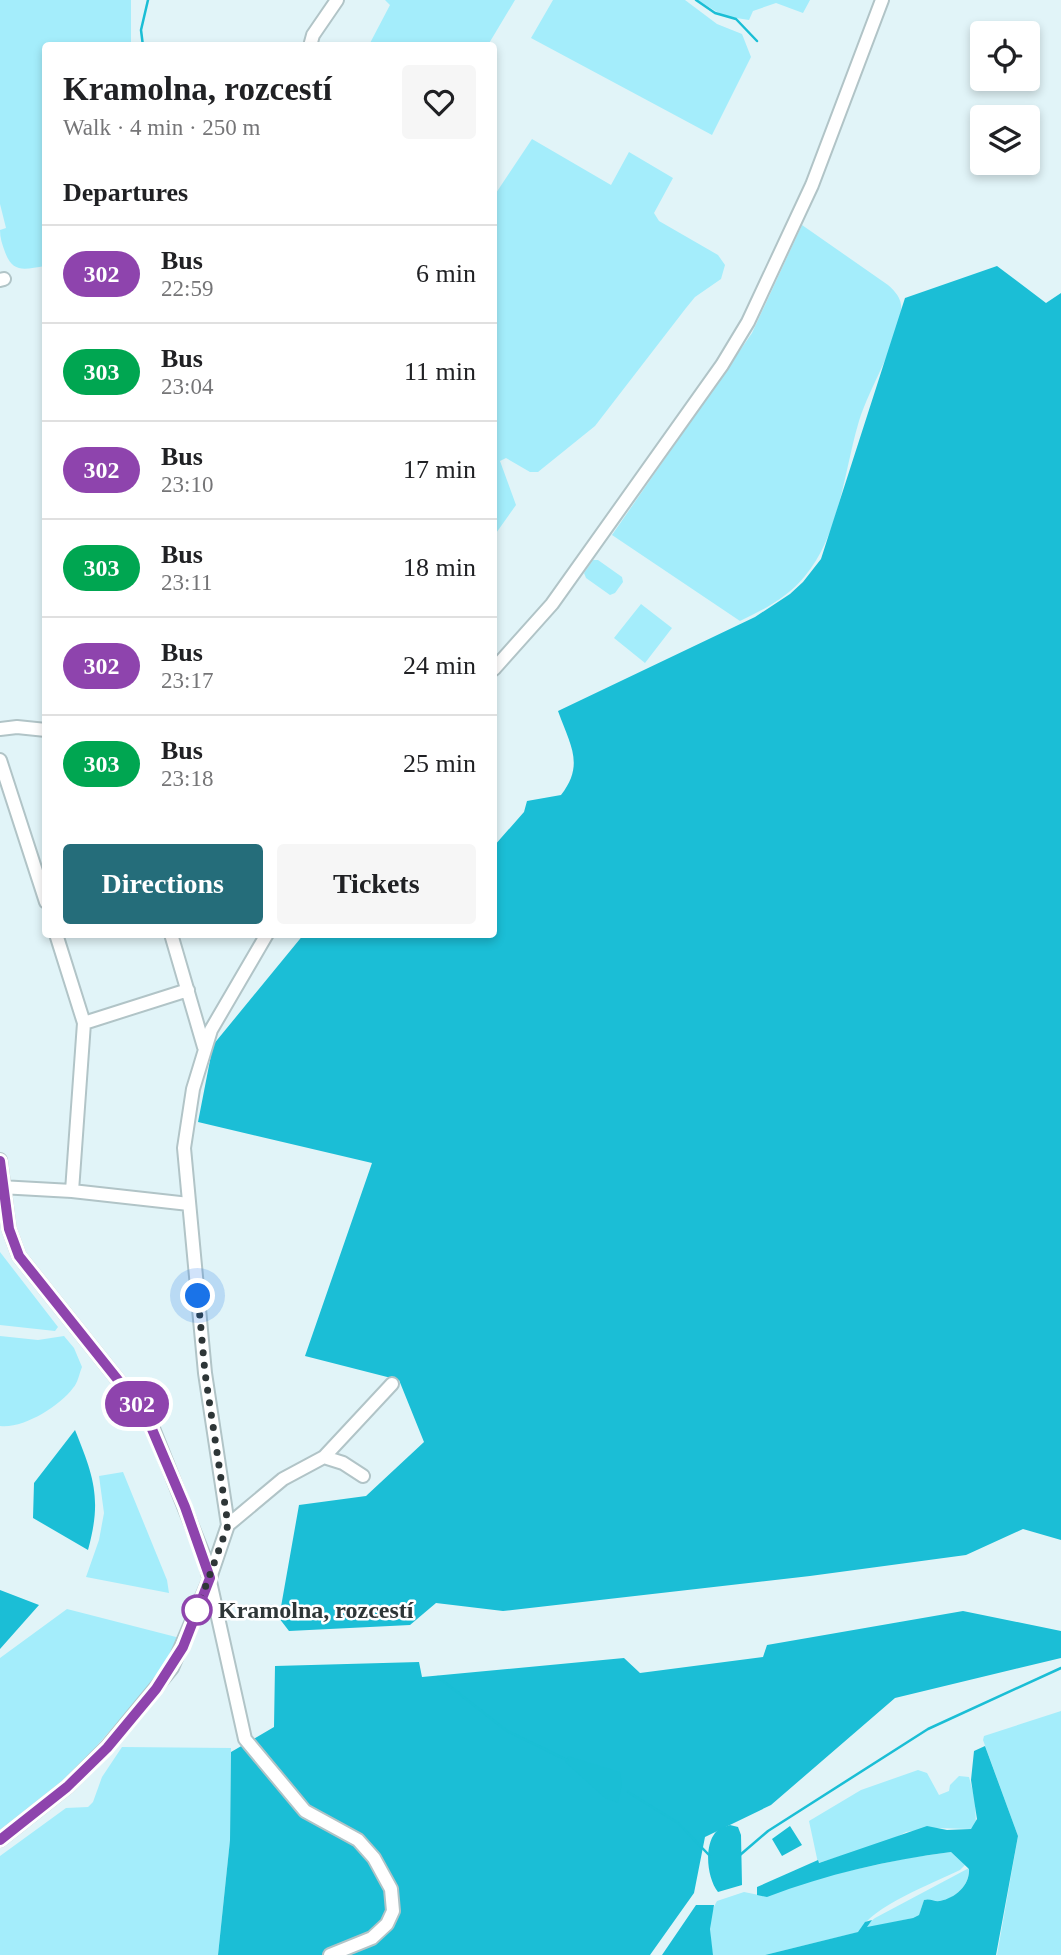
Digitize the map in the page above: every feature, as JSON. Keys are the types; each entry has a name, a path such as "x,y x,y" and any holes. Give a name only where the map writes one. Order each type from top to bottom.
{"street":[{"path":"311,42 337,0"},
{"path":"497,666 558,595 722,366 748,322 812,185 882,0"},
{"path":"0,729 18,727 42,730"},
{"path":"0,760 42,890"},
{"path":"57,938 84,1023 72,1191"},
{"path":"172,938 205,1047"},
{"path":"0,1840 67,1787 107,1748 156,1689 183,1647 228,1525 205,1373 184,1148 193,1089 211,1030 265,938"},
{"path":"84,1023 188,990"},
{"path":"0,1160 1,1187 9,1229 19,1256 146,1415 185,1507 210,1578 245,1739 304,1811 358,1840 374,1858 391,1889 393,1911 387,1924 372,1938 330,1955"},
{"path":"1,1187 72,1191 189,1204"},
{"path":"228,1525 284,1479 324,1457 392,1384"},
{"path":"324,1457 343,1463 363,1476"}],"shaded area":[{"path":"0,0 131,0 131,42 42,42 42,266 20,268 8,259 0,236 0,230 6,228 0,204"},
{"path":"385,0 515,0 490,42 371,42 390,5"},
{"path":"553,0 685,0 717,24 742,34 751,57 712,135 531,38"},
{"path":"697,0 810,0 803,13 776,3 753,11 749,20 724,16"},
{"path":"532,139 611,185 629,152 673,178 654,213 659,221 718,255 725,265 721,279 695,297 595,426 538,472 530,472 506,458 500,461 516,505 497,532 497,192"},
{"path":"802,225 894,290 901,304 901,312 894,339 859,421 834,522 817,559 805,576 784,596 740,621 612,535 752,333"},
{"path":"997,266 1046,303 1061,293 1061,1540 1023,1529 966,1555 810,1576 503,1611 436,1603 410,1625 289,1631 279,1618 299,1505 366,1496 424,1442 399,1380 305,1356 372,1163 198,1122 213,1045 301,938 497,938 497,843 524,812 527,801 561,795 572,774 574,764 571,744 558,711 755,617 803,582 821,559 905,298"},
{"path":"593,560 598,560 622,577 623,582 615,593 610,595 586,578 584,573"},
{"path":"641,604 672,628 645,663 614,638"},
{"path":"0,1252 58,1327 55,1331 0,1325"},
{"path":"0,1336 38,1340 64,1336 74,1348 82,1367 75,1386 59,1402 30,1420 9,1426 0,1426"},
{"path":"75,1430 94,1488 95,1516 88,1550 33,1518 34,1483"},
{"path":"123,1472 167,1580 169,1593 86,1577 99,1540 104,1513 99,1476"},
{"path":"0,1590 39,1605 0,1649"},
{"path":"67,1609 180,1638 149,1686 66,1781 0,1832 0,1658"},
{"path":"963,1611 1061,1631 1061,1658 895,1698 771,1805 705,1837 694,1893 650,1955 218,1955 230,1840 231,1752 274,1727 275,1666 419,1662 422,1677 624,1658 640,1673 763,1657 767,1645"},
{"path":"1061,1711 1061,1955 997,1955 1018,1836 983,1740 984,1736"},
{"path":"985,1746 1018,1836 996,1955 765,1955 858,1932 865,1922 872,1920 867,1927 913,1918 919,1915 924,1900 946,1899 961,1890 969,1875 969,1869 951,1852 858,1869 767,1897 757,1895 757,1887 818,1860 819,1863 927,1826 947,1830 971,1829 977,1819 971,1780 974,1751"},
{"path":"122,1747 231,1748 230,1840 218,1955 0,1955 0,1856 66,1808 88,1807 93,1802 102,1777"},
{"path":"568,1756 620,1772 622,1784 618,1803 605,1798 565,1762"},
{"path":"918,1770 927,1773 939,1795 949,1791 950,1785 959,1776 969,1777 975,1799 976,1825 971,1829 937,1828 906,1832 887,1842 818,1863 809,1821 861,1790"},
{"path":"730,1825 738,1827 741,1835 742,1885 718,1892 709,1871 709,1846 717,1831"},
{"path":"790,1826 802,1845 782,1856 772,1839"},
{"path":"951,1852 965,1865 960,1870 889,1904 866,1922 859,1932 765,1955 713,1955 711,1921 717,1901 744,1892 759,1895 825,1876 908,1858"},
{"path":"969,1868 967,1880 961,1890 951,1897 940,1901 924,1900 919,1915 913,1918 867,1928 866,1925 875,1918"},
{"path":"696,1905 714,1905 710,1929 713,1955 662,1955"}],"waterway":[{"path":"142,42 141,30 148,0"},
{"path":"696,0 715,13 736,19 757,41"},
{"path":"740,1855 768,1831 928,1729 1061,1668"},
{"path":"438,1677 507,1731 567,1760"},
{"path":"628,1792 678,1823 710,1856"}],"bus line":[{"name":"302","path":"0,1161 9,1229 19,1256 146,1415 185,1507 210,1578 183,1647 172,1668 156,1689 107,1748 67,1787 46,1807 0,1840"}],"place":[{"name":"Kramolna, rozcestí","path":"197,1610"}],"route":[{"path":"197,1610 228,1525 205,1373 198,1296"}]}
